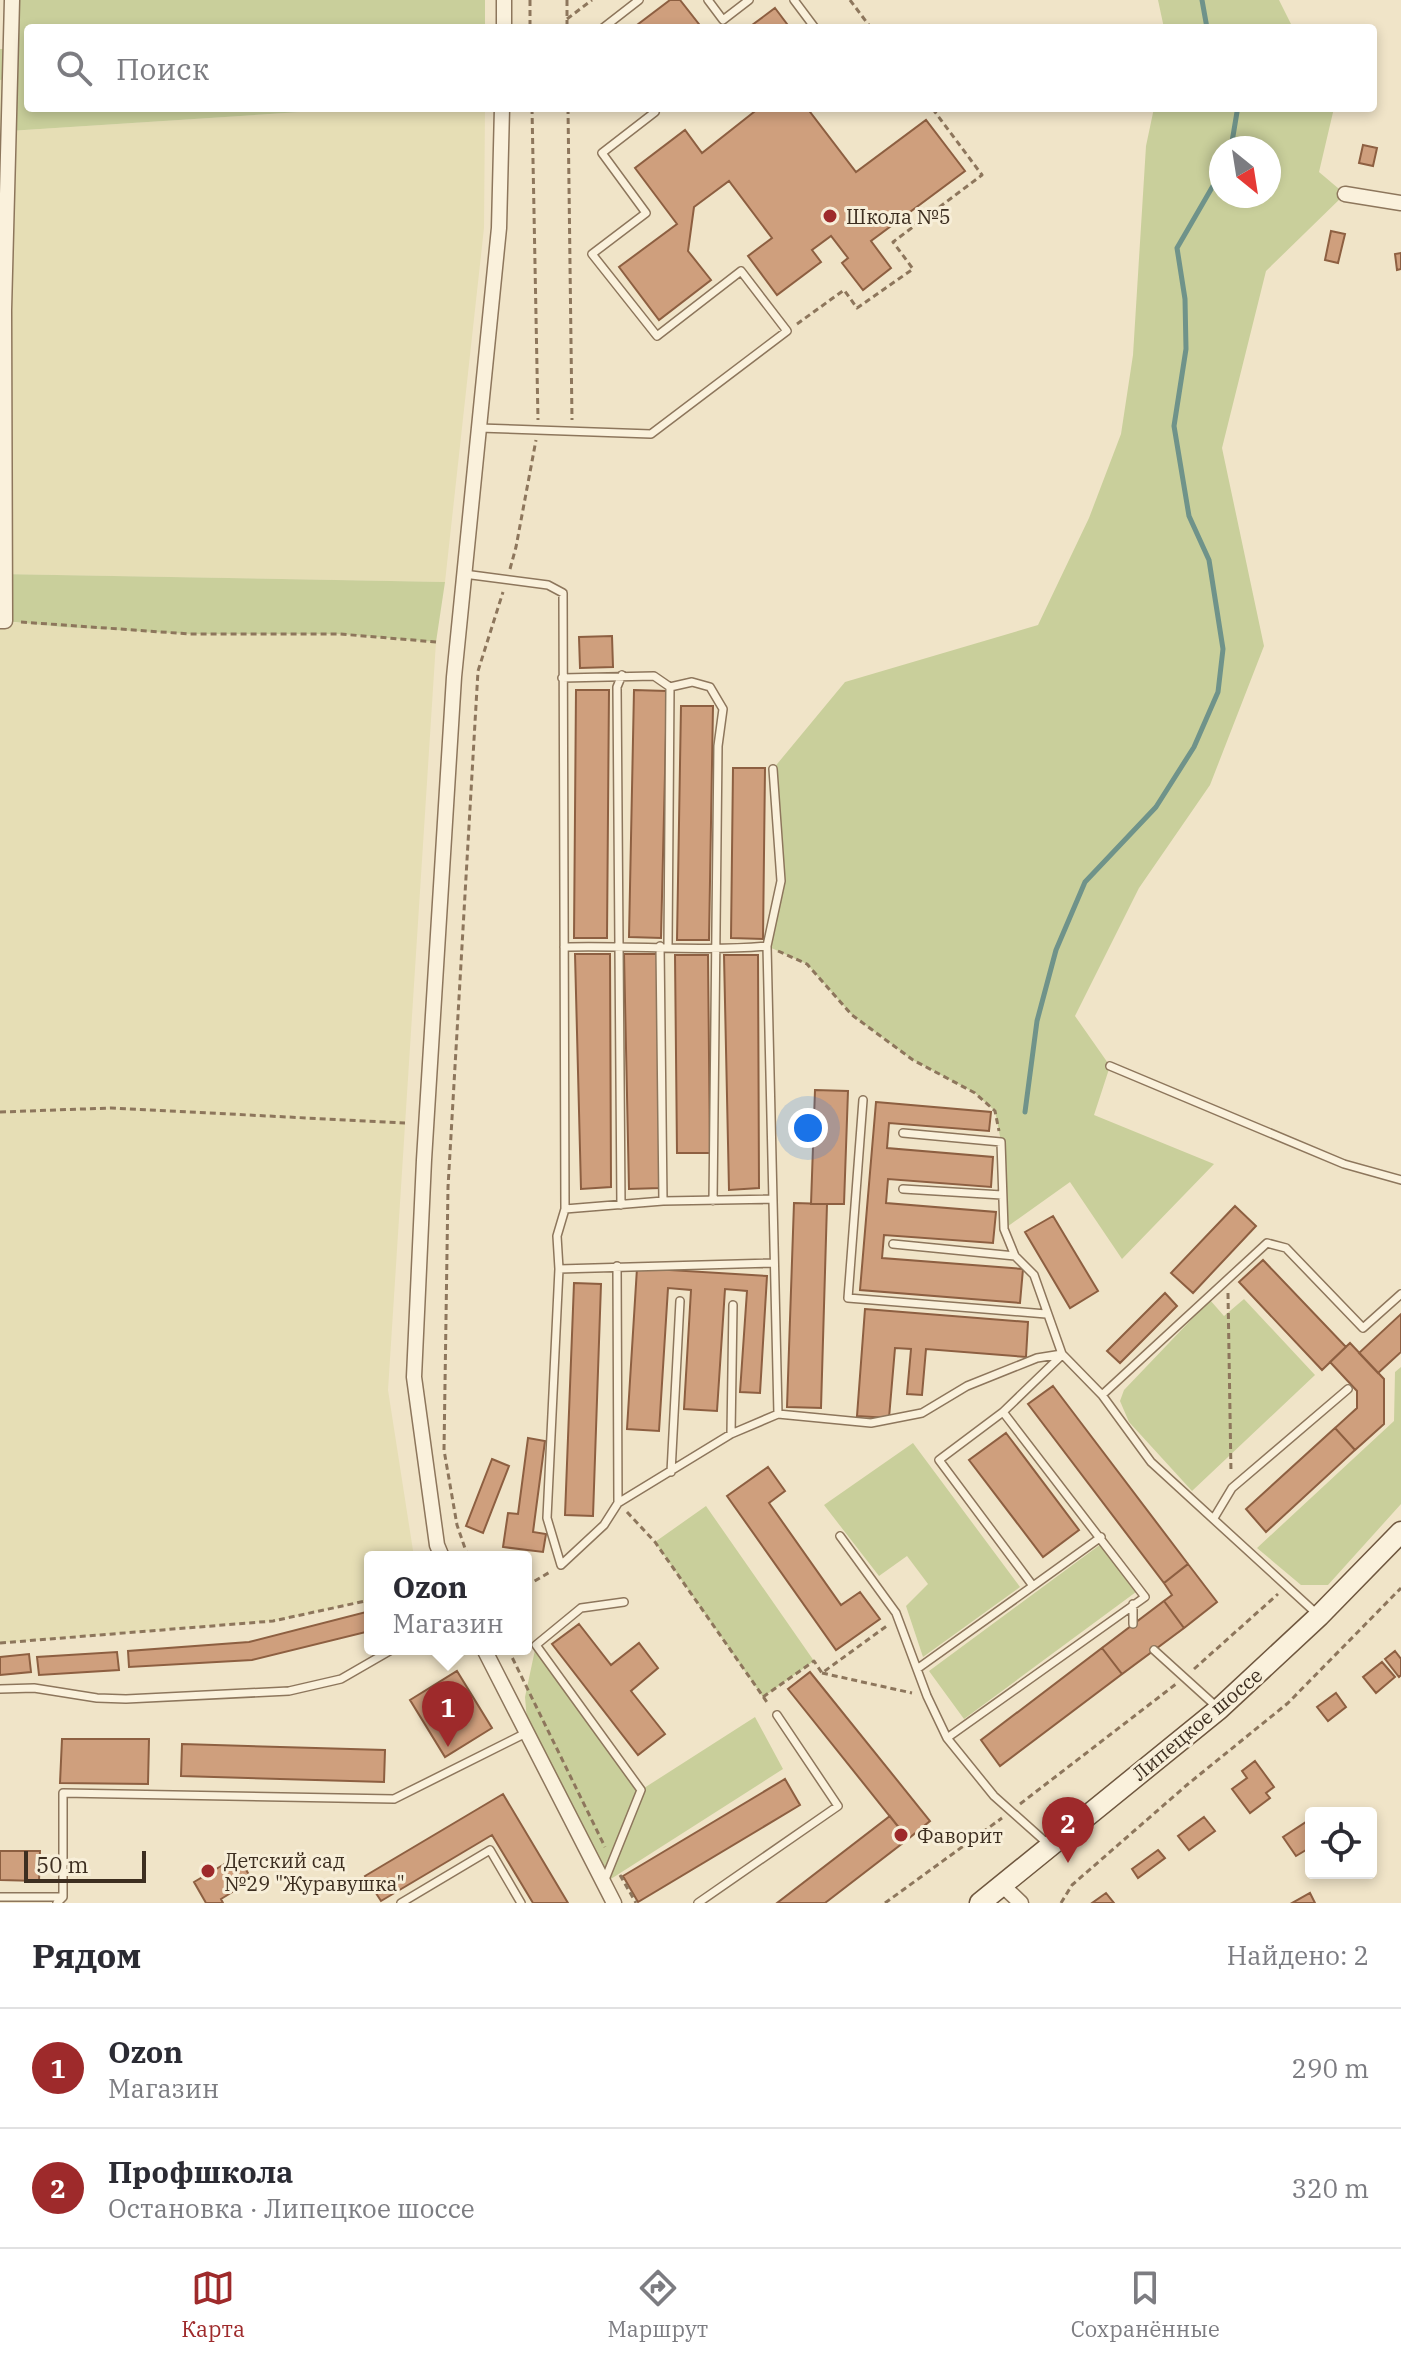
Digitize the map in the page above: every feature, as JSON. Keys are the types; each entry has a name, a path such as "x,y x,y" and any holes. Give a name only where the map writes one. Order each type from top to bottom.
{"main road":[{"name":"Липецкое шоссе","path":"980,1903 1219,1709 1319,1616 1401,1532"}],"street":[{"path":"3,621 4,310 12,0"},
{"path":"504,0 504,24"},
{"path":"440,1551 414,1377 452,709 499,228 502,112"},
{"path":"1345,194 1401,203"},
{"path":"487,1655 614,1903"},
{"path":"1002,1885 1021,1903"}],"lane":[{"path":"608,24 639,0"},
{"path":"708,0 723,20 749,0"},
{"path":"794,0 812,24"},
{"path":"479,428 651,434 787,331 741,271 657,336 592,254 646,213 602,153 655,112"},
{"path":"464,574 548,585 563,593 565,1209 557,1236 559,1269 547,1518 561,1565 604,1525 618,1503 731,1434 778,1414 871,1423 922,1413 967,1386 1037,1358 1062,1354"},
{"path":"621,1205 617,687 622,675"},
{"path":"562,678 654,676 670,687 692,682 710,687 723,709 718,746 713,1201"},
{"path":"663,1201 664,946 670,687"},
{"path":"773,769 781,881 767,946 778,1414"},
{"path":"564,947 617,945 715,950 767,946"},
{"path":"1110,1066 1344,1164 1401,1180"},
{"path":"863,1100 848,1298 1046,1314"},
{"path":"903,1133 1001,1142 1004,1229 1015,1256 1034,1275 1062,1354 1102,1395 1151,1462 1319,1616"},
{"path":"903,1189 1002,1195"},
{"path":"565,1209 663,1201 773,1199"},
{"path":"1102,1395 1267,1243 1286,1248 1363,1328 1401,1294"},
{"path":"893,1244 1015,1256"},
{"path":"559,1269 774,1263"},
{"path":"617,1266 618,1503"},
{"path":"671,1472 680,1301"},
{"path":"731,1434 733,1305"},
{"path":"1033,1586 939,1460 1003,1412 1062,1354"},
{"path":"1214,1518 1232,1488 1348,1389"},
{"path":"947,1738 1145,1597 1003,1412"},
{"path":"840,1536 898,1618 927,1696 947,1738 994,1796 1050,1845"},
{"path":"917,1669 1101,1537"},
{"path":"603,1884 641,1790 536,1645 581,1608 624,1602"},
{"path":"1133,1604 1133,1624"},
{"path":"1154,1650 1219,1709"},
{"path":"0,1689 34,1688 97,1698 126,1699 289,1691 341,1679 383,1655"},
{"path":"698,1903 838,1806 777,1715"},
{"path":"0,1897 60,1900 63,1793 394,1799 528,1732"},
{"path":"401,1903 490,1850 521,1903"}],"path":[{"path":"530,0 530,24"},
{"path":"567,0 567,24"},
{"path":"567,19 592,0"},
{"path":"850,0 868,24"},
{"path":"466,1551 457,1525 444,1450 448,1187 478,671 516,547 538,429 532,112"},
{"path":"568,112 572,430"},
{"path":"787,331 844,290 857,308 913,269 893,242 982,175 935,112"},
{"path":"3,621 190,634 340,634 436,642"},
{"path":"767,946 807,964 852,1015 913,1060 975,1093 995,1111 1001,1142"},
{"path":"0,1112 111,1108 405,1123"},
{"path":"1228,1277 1232,1488"},
{"path":"618,1503 655,1542 777,1715"},
{"path":"532,1582 561,1565"},
{"path":"885,1903 1011,1811 1184,1677 1287,1586"},
{"path":"1061,1903 1072,1885 1188,1784 1288,1703 1401,1588"},
{"path":"0,1643 273,1621 364,1601"},
{"path":"822,1673 898,1618"},
{"path":"511,1655 612,1861 636,1903"},
{"path":"763,1697 814,1661 822,1673 927,1696"}],"shaded area":[{"path":"10,79 10,131 301,112 485,112 484,228 445,582 0,574 0,80"},
{"path":"0,621 190,634 340,634 436,642 388,1390 413,1551 364,1551 364,1601 273,1621 0,1643"}],"green space":[{"path":"12,0 485,0 485,24 24,24 24,112 301,112 9,131 10,79 0,80 0,49 10,49"},
{"path":"1158,0 1279,0 1291,24 1163,24"},
{"path":"1153,112 1333,112 1319,172 1345,194 1266,271 1222,448 1264,646 1210,785 1139,888 1075,1016 1110,1066 1094,1115 1214,1164 1122,1259 1070,1182 1004,1229 1001,1142 995,1111 975,1093 913,1060 852,1015 807,964 767,946 781,881 773,769 845,682 1038,625 1089,518 1121,434 1133,355 1146,146"},
{"path":"0,574 445,582 436,642 340,634 190,634 5,621"},
{"path":"1244,1299 1315,1375 1192,1491 1129,1422 1120,1401 1124,1390 1210,1300 1224,1316"},
{"path":"1401,1367 1401,1504 1328,1585 1301,1585 1257,1548 1394,1421 1395,1372"},
{"path":"913,1443 1020,1587 923,1657 906,1606 928,1584 907,1556 879,1576 824,1505"},
{"path":"706,1506 814,1661 763,1697 655,1542"},
{"path":"1101,1544 1136,1592 964,1719 929,1671"},
{"path":"536,1645 641,1790 755,1717 783,1769 603,1884 528,1732 525,1697"}],"building":[{"path":"670,0 680,0 699,24 638,24"},
{"path":"775,8 787,24 753,24"},
{"name":"Школа №5","path":"754,112 810,112 856,172 926,120 965,171 871,241 891,268 863,290 842,263 848,258 831,236 812,250 821,262 777,295 748,256 772,238 729,181 694,207 688,251 711,280 659,320 619,267 677,224 635,168 685,130 702,153"},
{"path":"1363,145 1377,148 1373,166 1359,163"},
{"path":"1331,231 1345,234 1338,263 1325,260"},
{"path":"1401,253 1401,269 1397,270 1395,254"},
{"path":"612,636 613,667 580,668 579,637"},
{"path":"576,690 609,690 607,938 574,938"},
{"path":"634,690 667,691 661,938 629,937"},
{"path":"681,706 713,706 709,940 677,940"},
{"path":"733,768 765,768 763,939 731,938"},
{"path":"575,954 610,954 611,1187 581,1189"},
{"path":"624,954 658,954 660,1188 629,1189"},
{"path":"675,955 708,955 710,1153 677,1153"},
{"path":"724,955 758,955 759,1188 729,1190"},
{"path":"815,1090 848,1091 844,1204 811,1204"},
{"path":"876,1102 991,1112 989,1131 889,1123 887,1148 993,1157 991,1187 888,1179 886,1203 996,1212 993,1243 884,1235 882,1258 1023,1269 1020,1303 860,1290"},
{"path":"794,1203 827,1204 821,1408 787,1407"},
{"path":"1235,1206 1256,1226 1193,1293 1171,1273"},
{"path":"1053,1216 1098,1291 1070,1308 1025,1232"},
{"path":"1263,1260 1346,1347 1322,1370 1239,1282"},
{"path":"637,1268 767,1276 760,1393 740,1392 747,1291 725,1289 717,1411 684,1409 691,1290 668,1288 659,1431 627,1429"},
{"path":"574,1283 601,1284 593,1516 565,1515"},
{"path":"1165,1293 1177,1306 1120,1363 1107,1351"},
{"path":"865,1309 1028,1322 1026,1357 926,1349 922,1395 907,1394 911,1349 895,1348 889,1418 857,1416"},
{"path":"1401,1314 1401,1352 1378,1373 1359,1353"},
{"path":"1350,1343 1384,1379 1384,1424 1355,1450 1335,1428 1357,1408 1357,1391 1330,1362"},
{"path":"1053,1386 1188,1564 1164,1583 1028,1404"},
{"path":"1335,1428 1355,1450 1266,1532 1246,1509"},
{"path":"1006,1433 1079,1530 1043,1557 969,1460"},
{"path":"528,1438 545,1441 533,1532 546,1534 543,1552 503,1547 508,1513 518,1514"},
{"path":"492,1459 509,1466 483,1533 466,1526"},
{"path":"768,1467 785,1491 769,1503 841,1605 860,1592 880,1619 836,1650 727,1496"},
{"path":"1188,1564 1217,1602 1184,1628 1164,1601 1172,1595 1164,1583"},
{"path":"1164,1601 1184,1628 1122,1674 1102,1648"},
{"path":"364,1613 364,1632 252,1660 129,1667 128,1651 249,1642"},
{"path":"579,1624 611,1665 639,1643 658,1668 631,1691 665,1734 638,1755 552,1644"},
{"path":"1102,1648 1122,1674 1000,1766 981,1740"},
{"path":"1395,1651 1401,1659 1399,1677 1385,1659"},
{"path":"117,1652 119,1670 39,1675 37,1657"},
{"path":"29,1654 31,1672 0,1675 0,1657"},
{"path":"1382,1662 1395,1677 1376,1693 1363,1677"},
{"path":"457,1671 492,1728 445,1757 410,1700"},
{"path":"810,1672 930,1821 908,1839 788,1689"},
{"path":"1336,1693 1346,1707 1328,1721 1317,1707"},
{"path":"62,1739 149,1739 148,1784 60,1783"},
{"path":"182,1744 385,1750 384,1782 181,1776"},
{"path":"1255,1761 1274,1787 1266,1793 1270,1798 1250,1813 1232,1789 1247,1778 1242,1771"},
{"path":"785,1779 800,1805 638,1902 623,1876"},
{"path":"503,1794 568,1903 533,1903 492,1835 381,1901 365,1876"},
{"path":"890,1816 908,1839 825,1903 777,1903"},
{"path":"1204,1817 1215,1831 1189,1850 1178,1836"},
{"path":"1305,1823 1305,1851 1296,1856 1283,1837"},
{"path":"1158,1850 1165,1858 1138,1878 1132,1869"},
{"path":"0,1851 40,1851 39,1881 0,1880"},
{"path":"238,1856 252,1880 221,1899 223,1903 206,1903 194,1882"},
{"path":"1106,1893 1114,1903 1092,1903"},
{"path":"1310,1893 1315,1903 1292,1903"}],"waterway":[{"path":"1202,0 1206,24"},
{"path":"1233,136 1237,112"},
{"path":"1025,1112 1037,1021 1056,950 1085,882 1156,807 1194,747 1218,692 1223,649 1209,560 1189,516 1174,426 1186,349 1185,299 1177,248 1209,193"}],"place":[{"name":"Школа №5","path":"830,216"},
{"name":"Ozon","path":"448,1747"},
{"name":"Фаворит","path":"901,1835"},
{"name":"Профшкола","path":"1068,1863"},
{"name":"Детский сад №29 \"Журавушка\"","path":"208,1871"}]}
